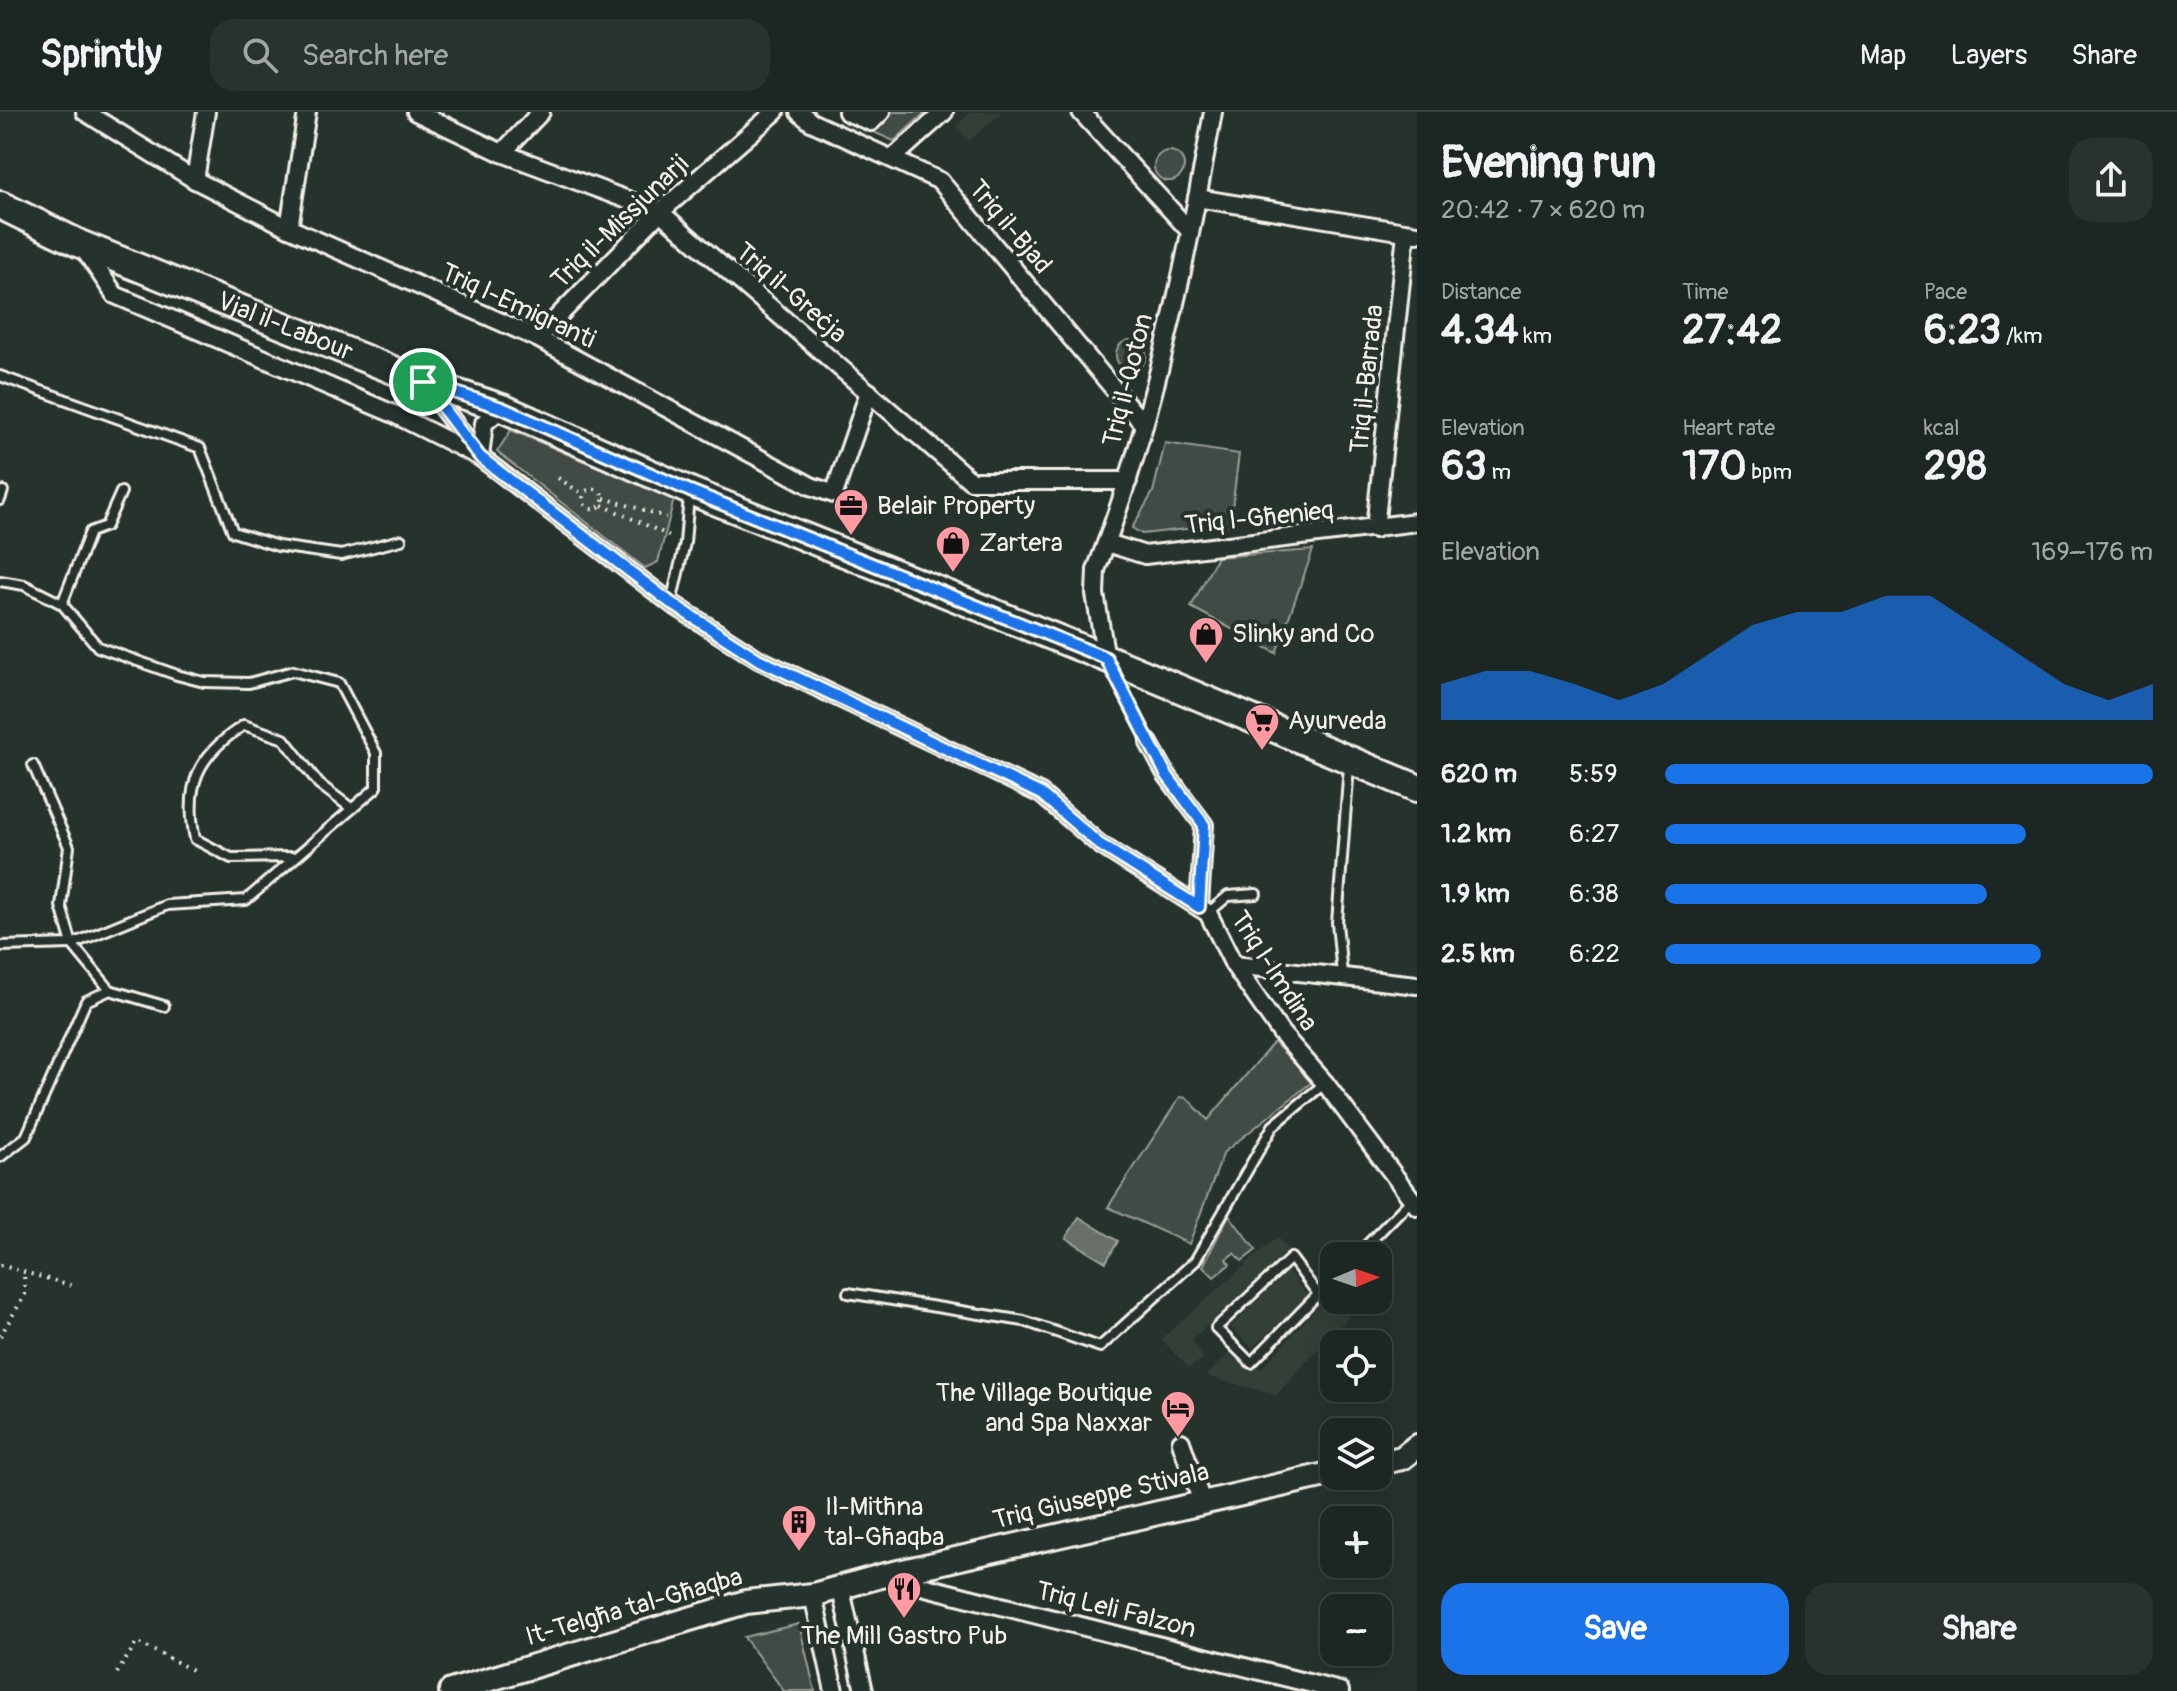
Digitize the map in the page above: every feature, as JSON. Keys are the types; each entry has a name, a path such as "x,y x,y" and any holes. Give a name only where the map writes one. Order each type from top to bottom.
{"main road":[{"name":"Vjal il-Labour","path":"0,205 80,244 423,382 502,408 690,491 1106,658 1417,788"}],"street":[{"name":"Triq l-Emigranti","path":"85,112 195,180 289,228 537,338 811,486 834,494 869,392"},
{"path":"195,180 206,112"},
{"path":"289,228 307,112"},
{"name":"Triq il-Greċja","path":"416,112 502,153 660,212 971,481 1128,481"},
{"path":"502,153 541,112"},
{"name":"Triq il-Missjunarji","path":"537,338 660,212 775,112"},
{"name":"Triq il-Bjad","path":"799,112 811,122 940,181 1144,425"},
{"path":"847,112 876,117"},
{"path":"893,158 944,112"},
{"path":"1081,112 1189,230"},
{"name":"Triq il-Qoton","path":"1106,658 1095,594 1096,570 1128,481 1144,425 1197,198 1213,112"},
{"path":"1197,198 1412,234"},
{"name":"Triq il-Barrada","path":"1375,529 1412,234"},
{"name":"Triq l-Imdina","path":"80,244 115,295 396,415 480,457 671,603 758,659 1041,794 1099,844 1204,910 1234,965 1281,1033 1325,1083 1414,1203"},
{"name":"Triq l-Imdina","path":"423,382 480,457"},
{"path":"480,457 484,423 502,408"},
{"name":"Triq l-Għenieq","path":"1107,543 1145,555 1417,522"},
{"path":"1149,743 1166,774 1204,825 1204,910"},
{"path":"1234,965 1342,974 1417,985"},
{"path":"1181,1442 1202,1502"},
{"path":"1392,1460 1402,1458 1417,1446"},
{"name":"Triq Giuseppe Stivala","path":"881,1576 1320,1476"},
{"name":"It-Telgħa tal-Għaqba","path":"451,1691 746,1602 841,1590 881,1576"},
{"name":"Triq Leli Falzon","path":"881,1576 1340,1691"},
{"path":"841,1590 864,1691"},
{"path":"813,1595 834,1691"}],"lane":[{"path":"0,376 200,448 233,532 278,546 341,555 401,540"},
{"path":"671,603 685,543 690,491"},
{"path":"62,604 90,532 106,526 121,492"},
{"path":"0,581 24,585 62,604 98,647 177,675 204,682 249,683 293,671 339,683 376,753 376,788 246,900 167,905 72,944 1,950"},
{"path":"295,857 267,860 231,858 195,839 190,812 195,779 215,744 244,725 284,739 319,784 351,808"},
{"path":"1342,974 1337,923 1350,761"},
{"path":"33,765 69,847 61,906 72,944 110,990 164,1006"},
{"path":"1204,910 1228,896 1256,894"},
{"path":"0,1157 26,1137 86,1001 110,990"},
{"path":"848,1293 1024,1321 1100,1347 1195,1261 1273,1126 1325,1083"},
{"path":"1371,1242 1414,1203"},
{"path":"1291,1258 1318,1294 1251,1363 1216,1328 1291,1258"}],"path":[{"path":"558,478 584,495 587,507 597,509 603,501"},
{"path":"584,495 595,489 603,501 685,543"},
{"path":"603,501 666,517"},
{"path":"1106,658 1149,743"},
{"path":"0,1265 76,1287"},
{"path":"0,1336 25,1295 24,1272"},
{"path":"117,1673 137,1642 192,1670"}],"shaded area":[{"path":"892,112 926,112 894,141 871,131"},
{"path":"971,112 1002,112 969,141 956,126"},
{"path":"1169,151 1180,155 1184,166 1180,177 1169,181 1158,177 1154,166 1158,155"},
{"path":"1131,340 1142,344 1146,355 1142,366 1131,370 1120,366 1116,355 1120,344"},
{"path":"511,430 674,499 658,562 645,568 497,452"},
{"path":"1165,443 1239,454 1230,524 1142,534 1132,528 1153,492"},
{"path":"1313,550 1276,653 1191,607 1217,557"},
{"path":"1274,1042 1312,1082 1224,1152 1189,1244 1108,1207 1180,1097 1187,1098 1208,1120"},
{"path":"1229,1215 1256,1250 1242,1261 1234,1253 1226,1259 1230,1264 1214,1277 1203,1266"},
{"path":"1079,1217 1118,1241 1106,1262 1066,1238"},
{"path":"1277,1237 1291,1253 1192,1339 1204,1358 1189,1368 1161,1339"},
{"path":"1288,1271 1308,1296 1252,1348 1230,1327"},
{"path":"1320,1304 1320,1314 1351,1314 1336,1330 1320,1330 1320,1348 1276,1395 1206,1376 1229,1353 1244,1367 1262,1368"},
{"path":"799,1624 815,1691 784,1691 744,1637"}],"place":[{"name":"Belair Property","path":"851,537"},
{"name":"Zartera","path":"953,574"},
{"name":"Slinky and Co","path":"1206,665"},
{"name":"Ayurveda","path":"1262,752"},
{"name":"The Village Boutique and Spa Naxxar","path":"1178,1439"},
{"name":"Il-Mitħna tal-Għaqba","path":"799,1553"},
{"name":"The Mill Gastro Pub","path":"904,1620"}],"route":[{"path":"423,382 502,408 690,491 1106,658 1166,774 1204,825 1199,907 1099,844 1041,794 758,659 671,603 480,457 423,382"}]}
